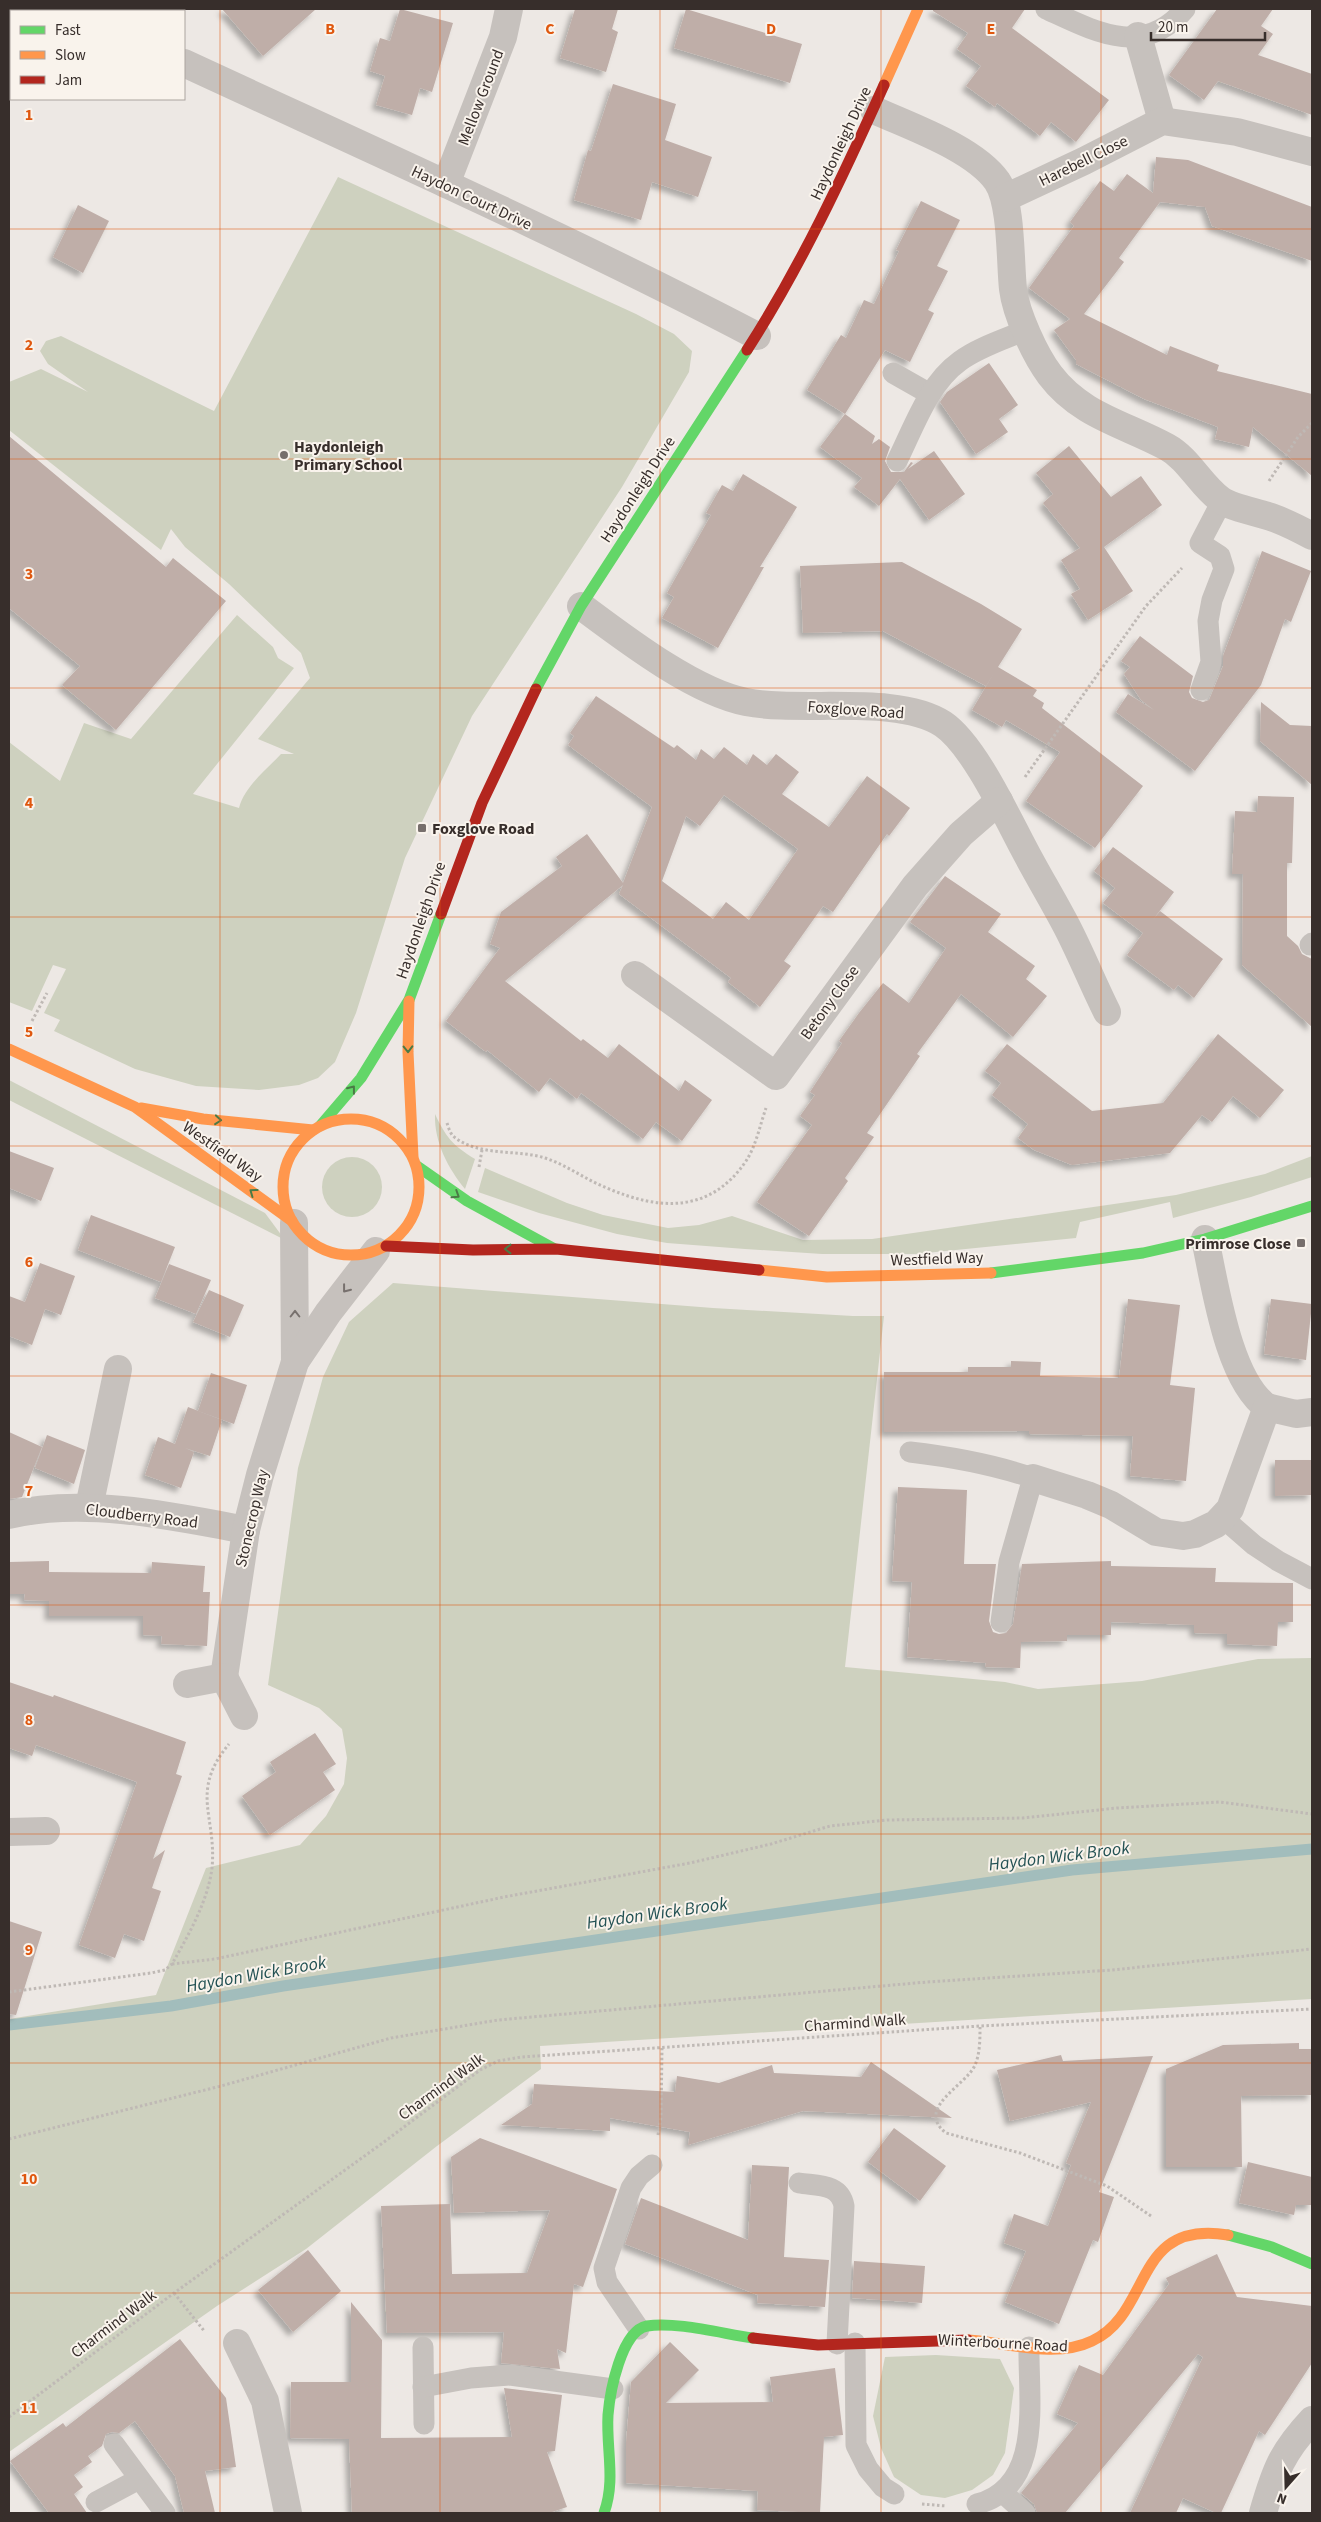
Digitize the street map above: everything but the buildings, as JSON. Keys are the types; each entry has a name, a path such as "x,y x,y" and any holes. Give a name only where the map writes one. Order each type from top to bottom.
{"street":[{"name":"Mellow Ground","path":"446,184 503,37 509,9"},
{"name":"Haydonleigh Drive","path":"316,1128 361,1078 409,1000 482,803 511,738 581,606 757,336 810,244 874,110 918,9"},
{"path":"1138,36 1162,121 1238,132 1312,152"},
{"name":"Haydon Court Drive","path":"185,63 446,184 643,278 757,336"},
{"path":"874,110 960,151 980,165 997,182 1005,198 1013,291 1026,330 1049,373 1063,391 1078,404 1101,417 1170,448 1222,501 1272,517 1312,536"},
{"name":"Harebell Close","path":"1005,198 1084,161 1162,121"},
{"name":"Foxglove Road","path":"581,606 629,642 666,665 728,697 756,703 889,708 918,714 944,724 965,747 999,801 1067,927 1107,1012"},
{"name":"Betony Close","path":"776,1076 915,886 961,834 999,801"},
{"path":"635,975 776,1076"},
{"name":"Haydonleigh Drive","path":"409,1000 408,1052 415,1162"},
{"name":"Westfield Way","path":"9,1048 135,1108 293,1222"},
{"name":"Westfield Way","path":"135,1108 203,1119 316,1128"},
{"name":"Westfield Way","path":"556,1249 467,1201 415,1162 405,1144 380,1125 350,1118 334,1120 316,1128 295,1148 285,1172 284,1197 293,1222 303,1236 330,1251 346,1255 381,1248 556,1249 768,1273 827,1277 933,1276 1026,1270 1142,1253 1205,1239 1312,1206"},
{"path":"381,1248 406,1228 418,1203 420,1184 415,1162"},
{"name":"Stonecrop Way","path":"293,1222 295,1362"},
{"path":"1205,1239 1230,1346 1244,1380 1257,1400 1266,1407 1296,1414 1312,1412"},
{"name":"Stonecrop Way","path":"224,1677 246,1530 260,1476 295,1362 328,1313 381,1248"},
{"path":"89,1507 118,1369"},
{"path":"1033,1478 1087,1495 1111,1505 1156,1532 1169,1535 1195,1534 1205,1531 1223,1518 1234,1501 1266,1407"},
{"name":"Cloudberry Road","path":"9,1515 89,1507 185,1518 246,1530"},
{"path":"187,1684 224,1677 244,1716"},
{"path":"9,1832 46,1832"},
{"name":"Winterbourne Road","path":"639,2329 662,2325 788,2343 846,2344 920,2338 974,2340 1029,2347 1077,2346 1108,2332 1117,2323 1134,2296 1148,2266 1156,2256 1182,2238 1211,2233 1235,2235 1289,2253 1312,2264"},
{"path":"604,2513 611,2497 612,2483 608,2420 613,2388 628,2340 639,2329"},
{"path":"237,2343 265,2401 288,2513"},
{"path":"1263,2513 1270,2488 1288,2448 1312,2420"}],"lane":[{"path":"1046,9 1104,34 1123,37 1154,33 1166,27 1184,9"},
{"path":"897,461 930,394 944,376 960,361 1026,330"},
{"path":"893,373 930,394"},
{"path":"1201,690 1211,662 1209,614 1224,569 1220,556 1200,543 1222,501"},
{"path":"910,1452 962,1458 997,1466 1033,1478 1009,1562 1001,1622"},
{"path":"1223,1518 1254,1545 1278,1561 1312,1579"},
{"path":"639,2329 607,2282 604,2268 631,2188 639,2176 652,2164"},
{"path":"798,2183 829,2187 837,2191 842,2197 844,2206 846,2344 856,2445 868,2470 884,2487 894,2494"},
{"path":"423,2347 424,2424"},
{"path":"977,2504 996,2498 1009,2486 1023,2462 1028,2446 1029,2347"},
{"path":"423,2387 471,2378 510,2375 613,2388"},
{"path":"114,2444 165,2513"},
{"path":"96,2502 139,2479"},
{"path":"1002,2492 1025,2513"}],"path":[{"path":"1222,501 1266,487 1298,437 1312,423"},
{"path":"999,801 1026,775 1146,606 1194,556 1200,543"},
{"path":"26,1019 33,1022 47,993"},
{"path":"445,1120 453,1136 482,1150 545,1158 606,1188 632,1198 662,1203 685,1204 713,1195 728,1182 746,1161 753,1147 776,1076"},
{"path":"9,1992 151,1973 165,1970 172,1964 199,1909 212,1869 212,1847 206,1807 206,1788 210,1774 216,1759 235,1737 244,1716"},
{"path":"172,1964 215,1959 504,1897 690,1863 771,1844 830,1826 887,1820 1023,1818 1117,1808 1220,1802 1312,1814"},
{"path":"9,2139 221,2086 391,2038 498,2020 927,1982 1112,1970 1312,1949"},
{"name":"Charmind Walk","path":"9,2417 174,2293 384,2142 480,2070 498,2061 521,2057 980,2026 1312,2009"},
{"path":"980,2026 975,2065 970,2075 944,2097 936,2118 939,2127 946,2133 1020,2153 1107,2186 1182,2238"},
{"path":"652,2164 661,2117 662,2048"},
{"path":"174,2293 206,2332 220,2322 237,2343"},
{"path":"894,2494 918,2504 939,2506 977,2504"}],"green space":[{"name":"Haydonleigh Primary School","path":"338,177 636,314 674,334 692,351 689,372 622,487 472,716 405,858 356,1013 335,1062 318,1078 299,1085 259,1090 196,1086 135,1069 54,1031 60,1020 44,1013 66,969 53,965 32,1011 9,1002 9,742 60,781 84,723 131,739 237,615 273,647 278,658 294,668 193,794 239,808 251,786 281,754 294,754 258,739 310,678 301,653 229,584 185,547 171,529 161,550 9,430 9,382 41,369 88,392 48,364 40,351 46,341 61,336 214,411"},
{"path":"9,1080 265,1213 285,1240 9,1100"},
{"path":"435,1114 451,1140 475,1159 465,1189 443,1154 437,1135"},
{"path":"1312,1156 1312,1177 1251,1197 1173,1218 1170,1202 1080,1222 1076,1238 916,1254 822,1254 667,1243 617,1234 539,1213 478,1192 485,1168 567,1203 603,1215 668,1228 699,1225 732,1216 803,1240 872,1239 1176,1195 1265,1174"},
{"path":"346,1157 358,1157 374,1165 380,1175 382,1187 380,1199 374,1209 358,1217 346,1217 330,1209 322,1193 322,1181 330,1165"},
{"path":"393,1283 713,1308 884,1316 845,1667 1005,1682 1038,1689 1142,1681 1258,1659 1312,1658 1312,1999 540,2046 541,2069 437,2146 306,2249 217,2306 9,2452 9,2019 156,1995 206,1868 300,1845 326,1816 344,1784 347,1758 342,1729 319,1708 268,1685 298,1468 323,1377 349,1322"},
{"path":"936,2355 1000,2359 1014,2388 1005,2453 993,2475 972,2490 945,2498 921,2495 894,2477 881,2448 873,2416 885,2357"}],"waterway":[{"name":"Haydon Wick Brook","path":"9,2025 171,2006 283,1986 1072,1870 1312,1849"}],"traffic: fast":[{"path":"536,689 581,606 747,350"},
{"path":"320,1126 361,1078 409,1000 441,914"},
{"path":"417,1166 467,1201 553,1248"},
{"path":"991,1273 1143,1253 1205,1239 1312,1206"},
{"path":"1228,2235 1272,2247 1312,2264"},
{"path":"604,2513 608,2501 610,2476 609,2405 618,2364 630,2339 638,2330 647,2326 658,2325 671,2325 753,2338"}],"traffic: slow":[{"path":"884,85 918,9"},
{"path":"409,1001 408,1052 413,1157"},
{"path":"9,1049 135,1107 292,1221"},
{"path":"141,1108 203,1119 313,1130"},
{"path":"351,1119 377,1124 389,1130 399,1139 408,1149 414,1161 419,1187 414,1213 408,1225 399,1235 389,1244 377,1250 351,1255 325,1250 313,1244 303,1235 294,1225 288,1213 283,1187 288,1161 294,1149 303,1139 313,1130 325,1124 351,1119"},
{"path":"759,1270 827,1277 991,1273"},
{"path":"968,2340 1047,2349 1062,2349 1092,2341 1111,2328 1125,2310 1159,2254 1175,2241 1197,2234 1228,2235"}],"traffic: jam":[{"path":"747,350 803,253 837,187 884,85"},
{"path":"441,914 482,803 536,689"},
{"path":"386,1246 473,1250 556,1249 759,1270"},
{"path":"753,2338 818,2345 968,2340"}],"place":[{"name":"Haydonleigh Primary School","path":"284,455"},
{"name":"Foxglove Road","path":"422,828"},
{"name":"Primrose Close","path":"1301,1243"}]}
